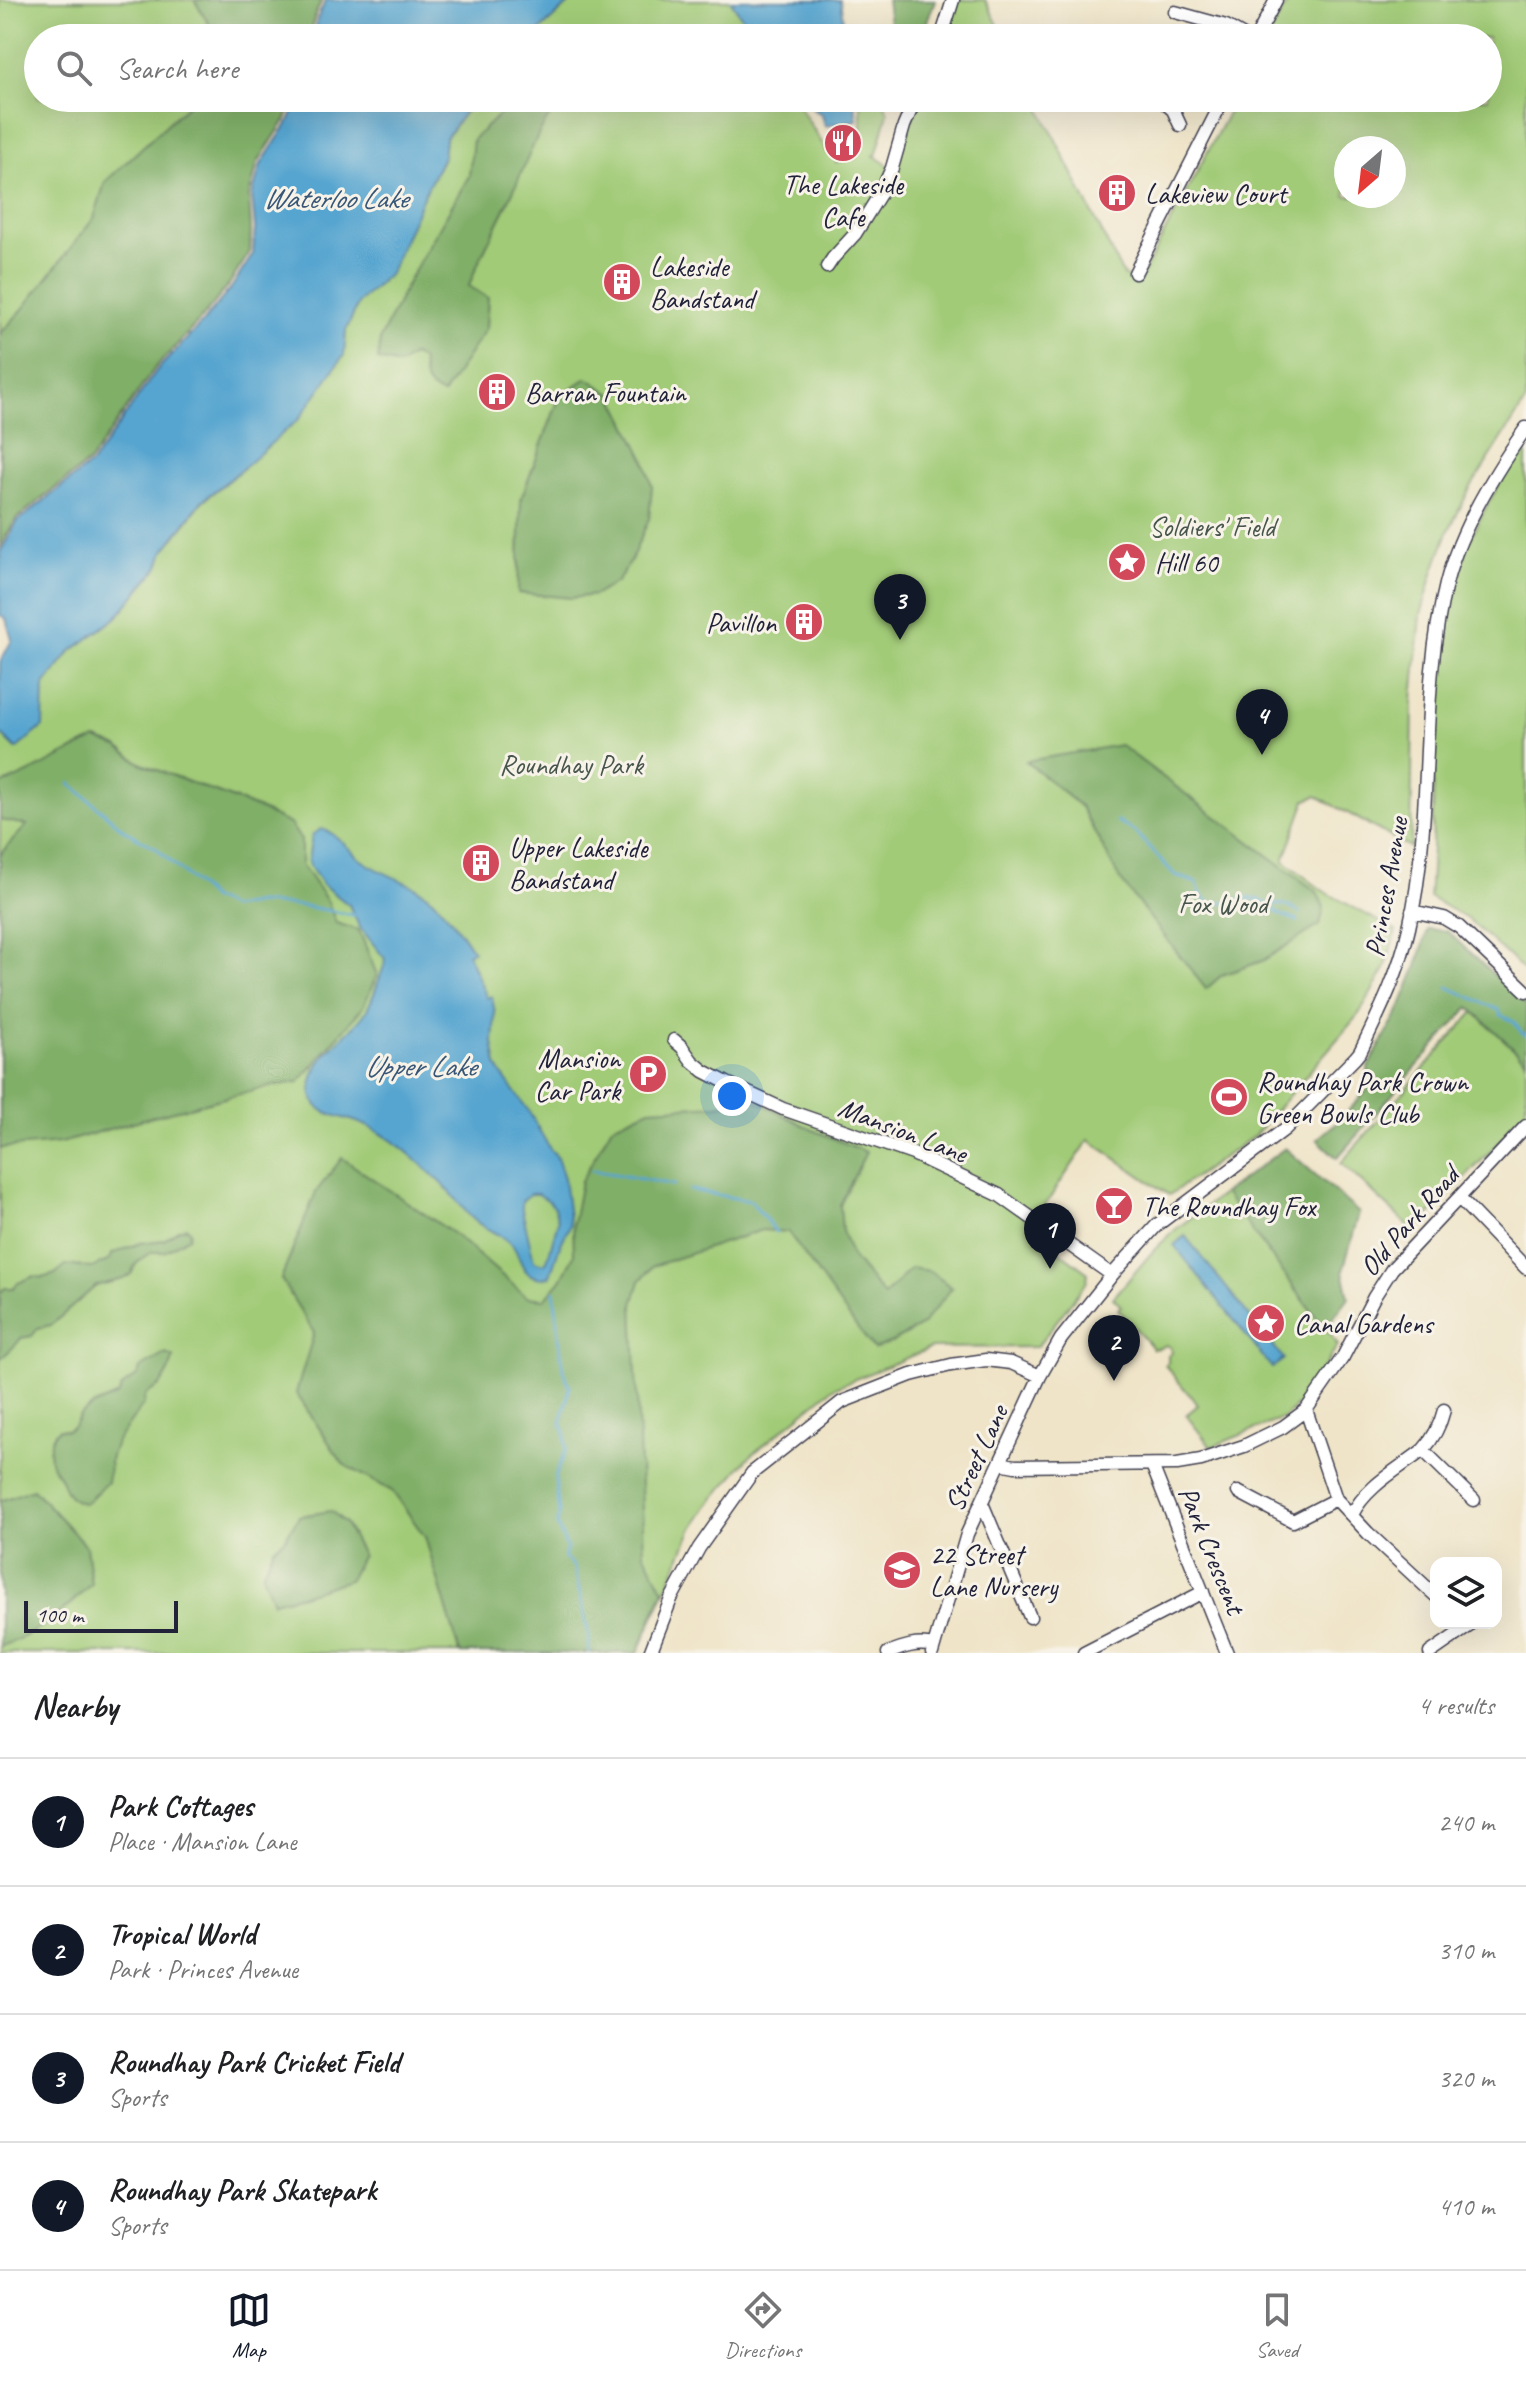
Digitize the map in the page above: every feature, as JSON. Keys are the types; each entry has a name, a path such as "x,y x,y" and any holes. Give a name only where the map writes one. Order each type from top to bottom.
{"street":[{"path":"945,24 953,0"},
{"path":"1263,24 1276,0"},
{"path":"1175,12 1219,24"},
{"path":"827,267 872,209 892,168 910,112"},
{"path":"1174,112 1180,125"},
{"path":"1135,273 1217,112"},
{"name":"Princes Avenue","path":"1040,1376 1061,1339 1157,1225 1285,1129 1360,1052 1392,986 1412,911 1420,853 1433,651 1446,582 1471,518 1526,428"},
{"path":"1412,911 1444,918 1459,927 1526,991"},
{"name":"Mansion Lane","path":"674,1040 704,1071 727,1083 793,1113 913,1154 997,1194 1112,1275"},
{"name":"Old Park Road","path":"1000,1463 1015,1466 1152,1465 1201,1460 1244,1446 1283,1427 1306,1410 1343,1357 1392,1269 1526,1126"},
{"path":"1459,1198 1526,1268"},
{"path":"650,1653 671,1599 692,1561 744,1483 752,1473 842,1402 911,1375 986,1360 1011,1363 1040,1376"},
{"name":"Street Lane","path":"933,1649 967,1534 1040,1376"},
{"path":"1306,1410 1336,1499 1430,1590"},
{"path":"1352,1515 1358,1502 1370,1490 1423,1450 1441,1424 1444,1410"},
{"path":"1423,1450 1474,1500"},
{"name":"Park Crescent","path":"1152,1465 1227,1653"},
{"path":"1238,1492 1293,1521 1336,1499"},
{"path":"982,1503 1030,1617"},
{"path":"1084,1653 1203,1592"},
{"path":"1430,1653 1465,1629"},
{"path":"888,1653 923,1643 933,1649"}],"green space":[{"path":"0,0 211,0 219,24 24,24 24,112 189,112 0,360"},
{"path":"194,0 322,0 313,24 209,24"},
{"path":"573,0 730,0 746,24 547,24"},
{"path":"887,0 935,0 926,24 890,24"},
{"path":"952,0 985,0 998,24 941,24"},
{"name":"Roundhay Park","path":"1289,0 1526,0 1526,401 1469,490 1448,532 1421,615 1413,700 1411,848 1317,796 1306,800 1284,861 1322,890 1396,931 1385,969 1359,1014 1254,1136 1169,1195 1089,1140 1029,1229 1088,1273 1087,1281 1037,1347 931,1348 833,1388 748,1458 708,1505 693,1528 638,1653 0,1653 0,733 16,748 42,727 44,686 70,652 116,618 159,566 164,551 203,501 241,470 344,355 346,330 359,302 390,273 443,157 445,139 465,112 803,112 829,154 834,153 836,162 856,158 855,149 861,148 861,112 888,112 876,156 873,155 892,168 910,112 1042,112 1123,275 1138,283 1229,112 1502,112 1502,24 1276,24"},
{"path":"180,112 289,112 258,162 249,196 250,252 228,286 155,368 90,461 16,519 0,547 0,334 94,218 105,182"},
{"path":"502,112 553,112 540,132 469,286 488,298 486,328 443,395 429,386 424,378 422,361 414,355 399,365 378,360 380,339 409,280 469,176 473,139"},
{"path":"587,378 612,394 644,458 652,486 649,519 618,581 595,595 571,598 518,593 521,499 560,396"},
{"path":"1526,440 1526,972 1469,920 1429,897 1436,694 1446,614 1456,575 1470,540"},
{"path":"96,739 118,747 142,764 257,808 290,824 301,840 301,864 328,902 336,923 359,930 377,975 363,1007 299,1082 271,1086 61,1143 0,1148 0,857 27,825 0,820 0,785"},
{"name":"Fox Wood","path":"1120,745 1317,892 1324,907 1320,925 1262,961 1222,975 1206,989 1121,881 1081,807 1026,761"},
{"path":"1428,929 1447,931 1526,1005 1526,1060 1469,1007 1337,1158 1317,1139 1341,1119 1368,1089 1368,1067 1398,1013"},
{"path":"1474,1012 1526,1060 1526,1114 1414,1231 1341,1163"},
{"path":"753,1099 813,1130 866,1152 840,1205 842,1231 852,1257 884,1296 911,1268 930,1271 952,1288 921,1326 874,1349 788,1232 762,1230 653,1266 640,1281 633,1305 644,1553 664,1590 638,1653 460,1653 425,1537 392,1491 343,1464 296,1393 314,1333 281,1279 316,1192 342,1158 454,1234 527,1297 545,1299 561,1280 574,1255 573,1223 581,1181 612,1126 650,1109 717,1105"},
{"path":"1285,1148 1359,1213 1343,1271 1349,1297 1325,1329 1224,1193"},
{"name":"Canal Gardens","path":"1224,1193 1338,1345 1305,1397 1284,1418 1211,1447 1186,1415 1198,1405 1165,1365 1172,1353 1170,1347 1165,1345 1153,1349 1118,1309 1121,1306 1113,1298 1176,1229"},
{"path":"187,1227 189,1237 164,1252 151,1252 123,1279 96,1286 51,1325 38,1328 32,1336 21,1338 0,1359 0,1293 5,1288 13,1288 34,1276 42,1278 55,1274 66,1265 92,1268 110,1260 112,1254 140,1243 164,1240"},
{"path":"165,1354 174,1357 168,1372 159,1386 147,1394 144,1404 116,1442 107,1482 86,1503 76,1501 69,1495 50,1461 53,1436 59,1429 68,1430 74,1426 80,1415 92,1406 118,1395 122,1387 138,1375 140,1368"},
{"path":"33,1489 86,1546 91,1584 49,1621 25,1636 0,1646 0,1501"},
{"path":"331,1511 345,1523 362,1555 349,1580 273,1602 262,1574 274,1548 285,1538 299,1516"}],"water":[{"path":"326,0 573,0 547,24 316,24"},
{"path":"730,0 840,0 844,24 746,24"},
{"name":"Waterloo Lake","path":"293,112 465,112 445,139 443,157 390,273 359,302 346,330 344,355 299,419 202,501 164,551 159,566 116,618 70,652 44,686 43,727 16,749 0,733 0,662 12,640 6,619 0,615 0,552 18,521 92,463 157,370 231,288 253,254 255,228 252,196 261,164"},
{"path":"818,112 856,112 857,120 825,126 822,114"},
{"name":"Upper Lake","path":"321,829 326,831 360,859 424,893 448,916 473,951 468,954 487,998 492,996 497,1065 556,1155 564,1178 570,1225 550,1276 539,1278 528,1273 513,1246 473,1219 445,1187 393,1141 369,1127 330,1114 314,1102 312,1082 315,1071 328,1051 366,1011 385,959 359,926 349,905 323,885 311,868 308,860 312,835","holes":["530,1194 538,1194 554,1207 558,1221 544,1264 534,1261 522,1210 522,1201"]},
{"path":"1185,1236 1284,1359 1272,1368 1174,1245"}],"waterway":[{"path":"70,783 124,830 156,848 212,899 231,908 259,903 303,906 354,915"},
{"path":"1117,821 1135,832 1175,875 1197,883 1207,901 1259,900 1298,921"},
{"path":"1270,904 1286,905 1300,913"},
{"path":"1448,987 1499,1010 1526,1035"},
{"path":"592,1170 674,1185"},
{"path":"690,1190 751,1201 776,1232"},
{"path":"554,1291 563,1370 570,1387 561,1424 566,1449 555,1478 559,1514 557,1525 567,1548 564,1557 574,1567 589,1636 589,1653"}],"place":[{"name":"The Lakeside Cafe","path":"843,143"},
{"name":"Lakeview Court","path":"1117,193"},
{"name":"Lakeside Bandstand","path":"622,282"},
{"name":"Barran Fountain","path":"497,392"},
{"name":"Hill 60","path":"1127,562"},
{"name":"Pavillon","path":"804,622"},
{"name":"Roundhay Park Cricket Field","path":"900,640"},
{"name":"Roundhay Park Skatepark","path":"1262,755"},
{"name":"Upper Lakeside Bandstand","path":"481,863"},
{"name":"Mansion Car Park","path":"648,1074"},
{"name":"Roundhay Park Crown Green Bowls Club","path":"1229,1097"},
{"name":"The Roundhay Fox","path":"1114,1206"},
{"name":"Park Cottages","path":"1050,1269"},
{"name":"Canal Gardens","path":"1266,1323"},
{"name":"Tropical World","path":"1114,1381"},
{"name":"22 Street Lane Nursery","path":"902,1570"}],"park label":[{"name":"Soldiers' Field","path":"1212,526"}]}
